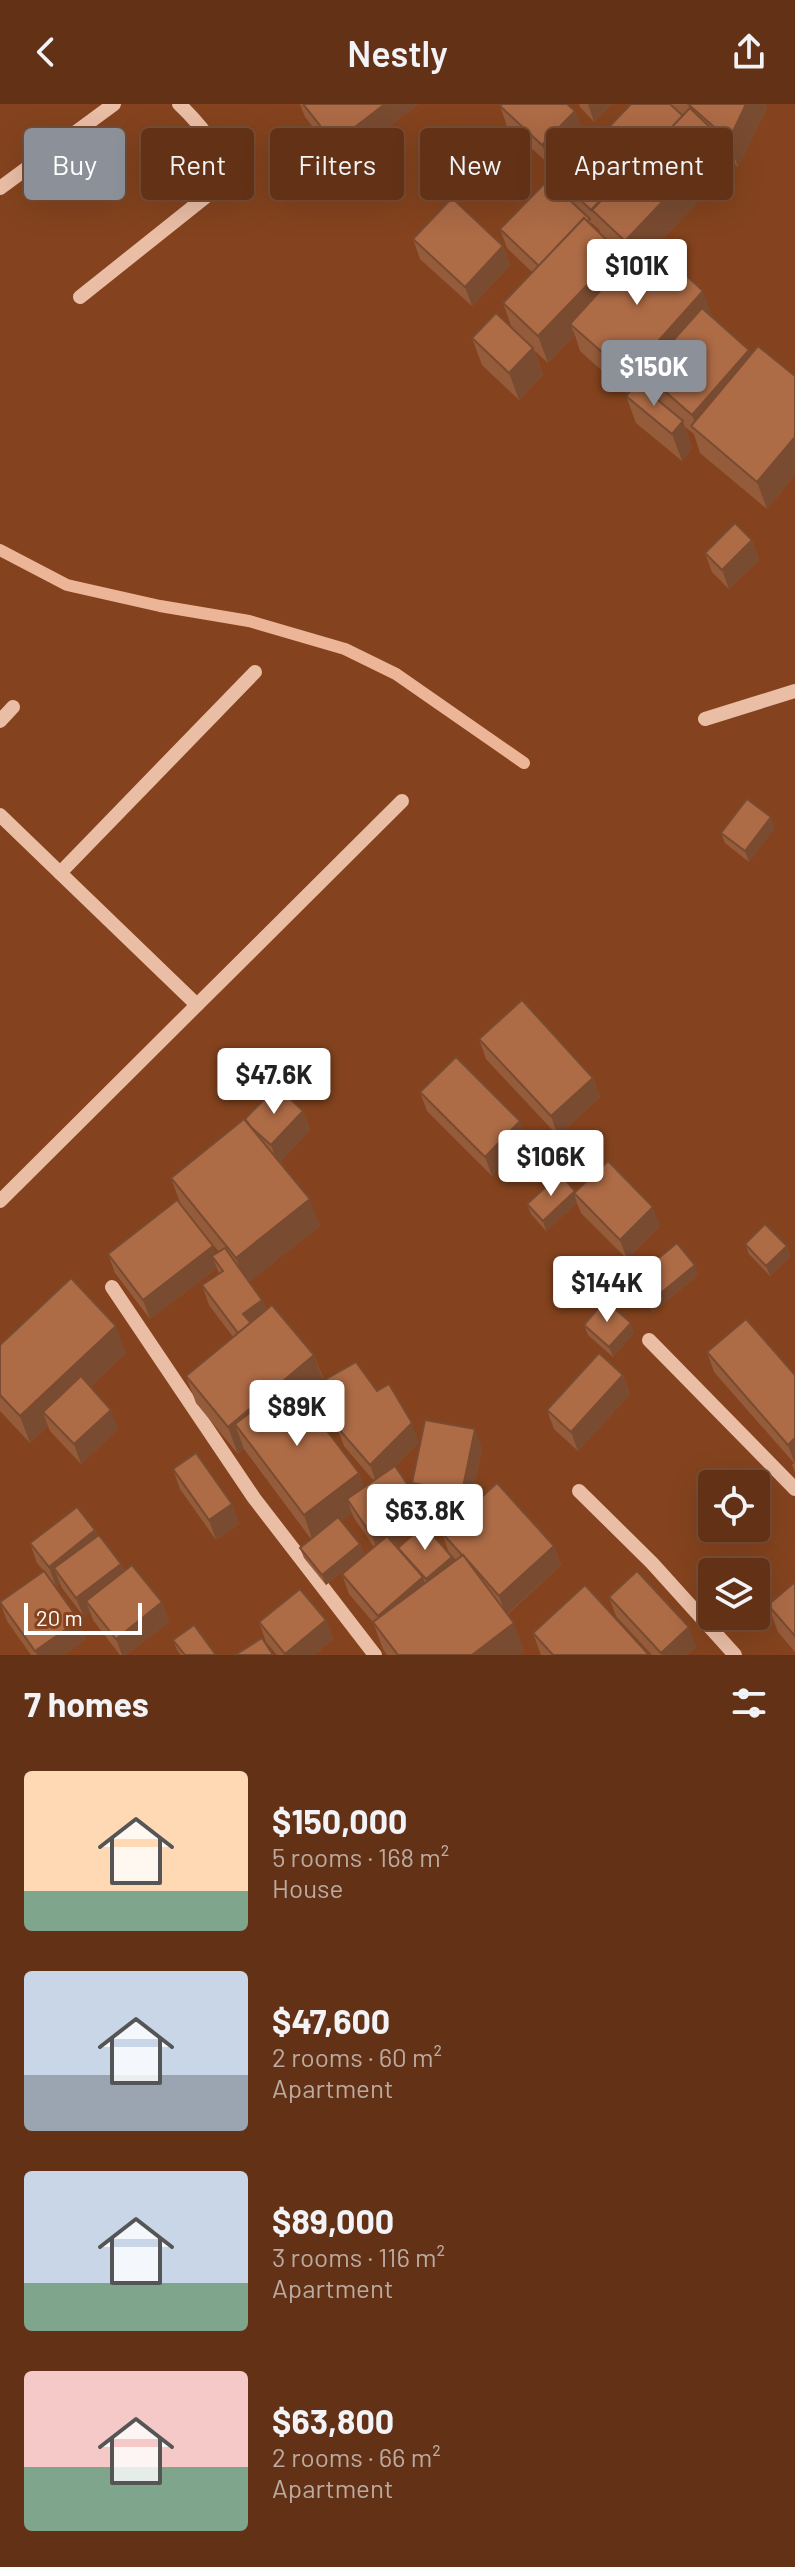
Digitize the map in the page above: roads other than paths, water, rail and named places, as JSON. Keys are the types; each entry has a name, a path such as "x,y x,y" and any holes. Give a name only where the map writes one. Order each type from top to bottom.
{"street":[{"path":"0,188 114,104"},
{"path":"80,297 228,179 225,163 179,104"},
{"path":"60,873 255,672"},
{"path":"705,719 795,691"},
{"path":"0,721 13,707"},
{"path":"0,1201 402,801"},
{"path":"1,818 197,1005"},
{"path":"112,1287 254,1498 375,1655"},
{"path":"649,1340 795,1489"},
{"path":"579,1491 652,1563 735,1655"}],"waterway":[{"path":"0,550 67,585 160,606 249,621 345,649 396,674 524,763"}]}
